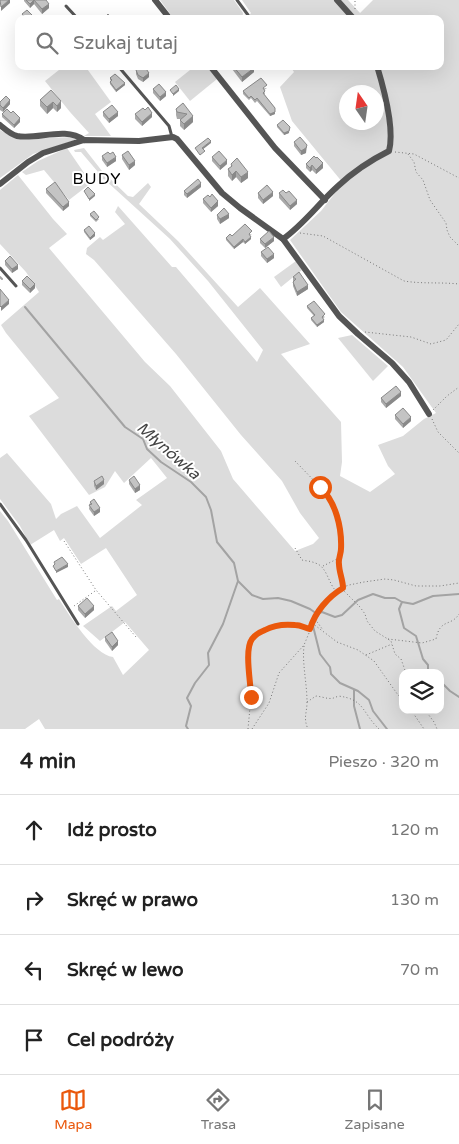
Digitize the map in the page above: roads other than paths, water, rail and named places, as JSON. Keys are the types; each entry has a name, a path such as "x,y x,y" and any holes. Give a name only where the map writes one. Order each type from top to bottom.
{"street":[{"path":"155,0 167,15"},
{"path":"337,0 353,15"},
{"path":"213,70 275,148 325,200"},
{"path":"283,240 294,232 338,186 372,160 390,152 389,123 378,70"},
{"path":"0,125 8,132 17,136 78,135 84,140"},
{"path":"0,184 43,153 84,140 139,141 173,137 177,139 222,193 283,240 339,316 392,363 409,382 429,414"}],"lane":[{"path":"237,0 248,15"},
{"path":"66,6 74,15"},
{"path":"121,70 169,126 173,137"},
{"path":"0,268 16,286"},
{"path":"0,504 26,540 78,624"}],"waterway":[{"name":"Młynówka","path":"25,307 125,427 143,439 147,449 161,462 191,482 206,497 211,510 217,542 234,563 238,581 252,595 263,599 278,598 291,601 317,614 313,626 320,654 330,667 331,674 340,683 358,691 369,700 373,711 387,729"},
{"path":"188,729 186,726 191,706 187,698 195,683 209,665 208,653 223,624 238,581"},
{"path":"317,614 322,612 335,617 342,615 358,600 373,594 385,598 395,598 402,602 399,609 404,628 416,636 428,669"},
{"path":"402,602 413,604 433,596 459,594"},
{"path":"444,685 459,697"},
{"path":"354,690 354,706 360,729"}],"district":[{"name":"BUDY","path":"97,178"}]}
